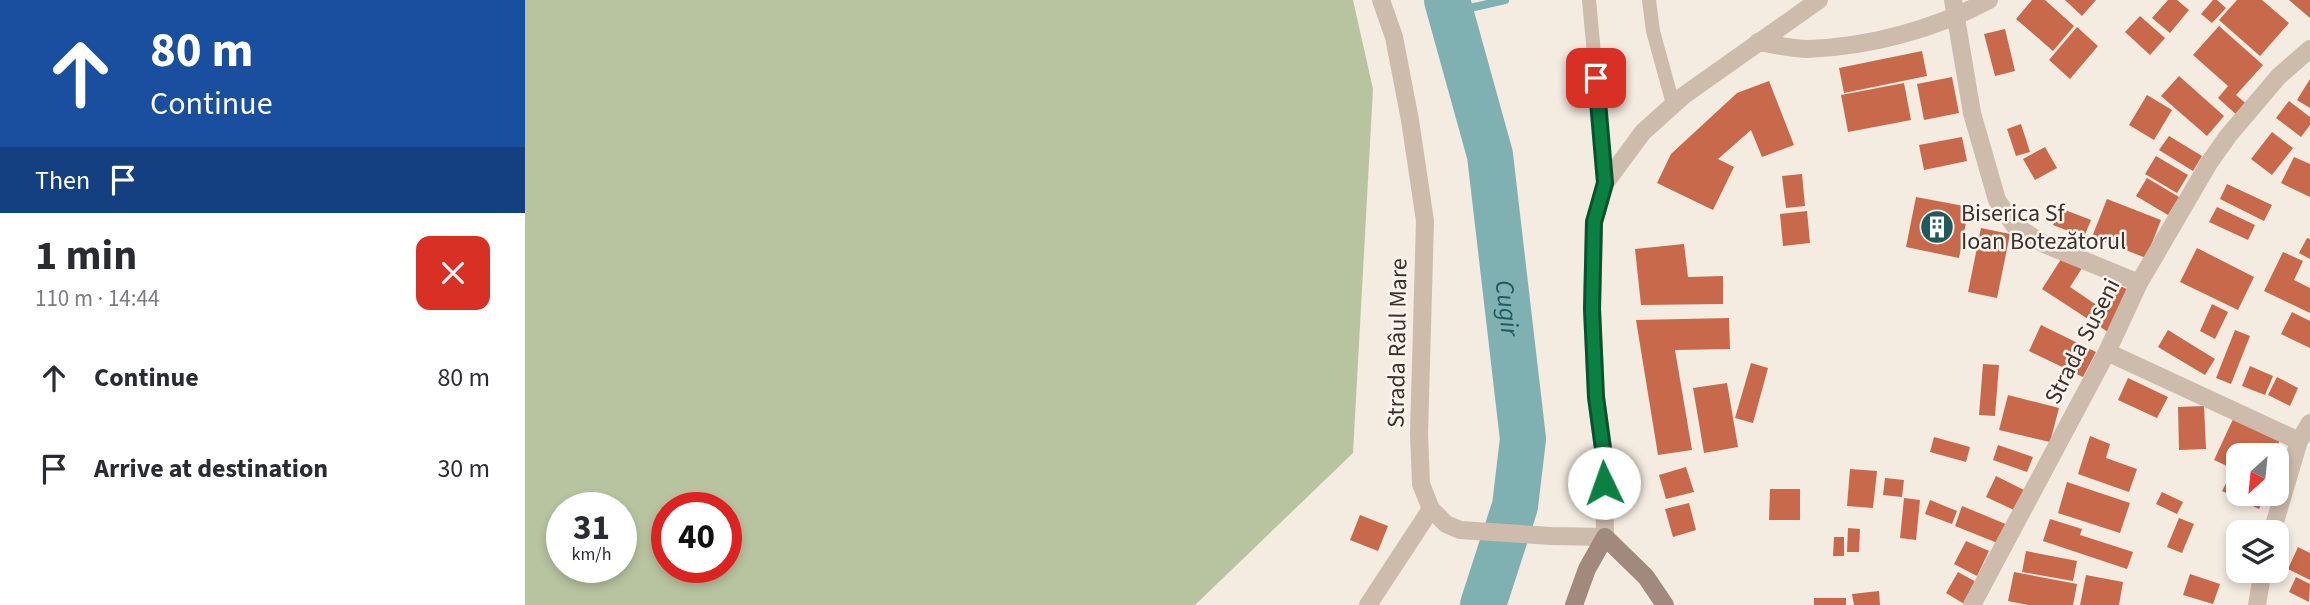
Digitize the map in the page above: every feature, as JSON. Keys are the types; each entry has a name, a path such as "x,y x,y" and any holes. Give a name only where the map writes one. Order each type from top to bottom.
{"main road":[{"path":"1574,605 1587,569 1605,537 1646,578 1665,605"}],"street":[{"name":"Strada Râul Mare","path":"1381,0 1394,37 1411,120 1425,222 1419,434 1421,484 1430,509"},
{"path":"1368,605 1430,509 1446,524 1460,530 1537,536 1605,537 1604,456 1596,397 1592,309 1594,222 1605,183 1643,132 1673,104 1819,0"},
{"path":"1758,42 1804,49 1892,37 1955,9 1989,0"},
{"path":"1955,9 1972,113 1997,200 2014,225 2044,244 2139,283"},
{"name":"Strada Suseni","path":"1972,605 2107,352 2139,283 2209,163 2228,136 2279,76 2310,49"},
{"path":"2107,352 2299,441"},
{"path":"2276,520 2299,441 2310,423"},
{"path":"2257,605 2261,583"}],"lane":[{"path":"1588,0 1605,183"},
{"path":"1649,0 1653,31 1673,104"}],"green space":[{"path":"525,0 1353,0 1373,89 1353,453 1195,605 525,605"}],"building":[{"path":"2032,0 2045,0 2074,26 2053,51 2016,19"},
{"path":"2065,0 2096,0 2082,16"},
{"path":"2168,0 2177,0 2189,10 2170,33 2152,18"},
{"path":"2213,0 2226,8 2212,23 2201,14"},
{"path":"2237,0 2262,0 2289,23 2260,56 2219,20"},
{"path":"2289,0 2310,0 2310,18"},
{"path":"2140,16 2165,38 2150,55 2125,32"},
{"path":"2219,26 2263,65 2236,95 2249,106 2239,117 2218,98 2228,86 2193,55"},
{"path":"2077,27 2098,46 2070,79 2049,60"},
{"path":"2005,29 2015,71 1995,76 1984,34"},
{"path":"1922,51 1927,76 1844,93 1839,68"},
{"path":"2179,76 2224,116 2207,136 2161,96"},
{"path":"1952,77 1959,113 1924,120 1917,84"},
{"path":"2310,79 2310,108 2297,100"},
{"path":"1769,81 1794,145 1762,157 1751,130 1718,159 1734,167 1713,210 1657,183 1671,154 1737,93"},
{"path":"1904,83 1911,120 1848,132 1841,95"},
{"path":"2147,95 2172,110 2154,140 2129,125"},
{"path":"2289,101 2310,117 2310,125 2301,137 2276,118"},
{"path":"2021,124 2030,152 2016,156 2007,129"},
{"path":"2272,132 2293,148 2272,175 2251,159"},
{"path":"2169,136 2202,156 2193,171 2159,150"},
{"path":"1962,137 1967,161 1924,170 1919,145"},
{"path":"2045,147 2057,168 2035,180 2023,159"},
{"path":"2156,156 2188,175 2177,193 2145,174"},
{"path":"2294,157 2310,164 2310,197 2281,183"},
{"path":"1802,174 1805,206 1786,208 1782,176"},
{"path":"2147,178 2179,197 2168,215 2136,196"},
{"path":"2227,184 2272,205 2264,221 2220,199"},
{"name":"Biserica Sf Ioan Botezătorul","path":"1916,197 1969,207 1959,258 1906,247"},
{"path":"2107,199 2161,220 2146,258 2092,237"},
{"path":"2217,207 2255,225 2248,240 2209,222"},
{"path":"2060,208 2091,220 2084,237 2053,225"},
{"path":"1807,211 1810,243 1783,246 1780,214"},
{"path":"1981,228 2010,234 1997,298 1968,292"},
{"path":"2307,238 2310,239 2310,259 2299,253"},
{"path":"1684,244 1688,277 1723,276 1723,304 1641,305 1635,249"},
{"path":"2197,248 2254,277 2238,310 2180,282"},
{"path":"2283,252 2303,261 2294,280 2310,288 2310,313 2264,291"},
{"path":"2065,253 2084,265 2070,287 2101,308 2114,283 2129,290 2108,332 2042,289"},
{"path":"2212,304 2228,312 2215,339 2200,331"},
{"path":"2292,312 2310,321 2310,348 2281,334"},
{"path":"1729,318 1730,349 1675,350 1692,450 1658,455 1636,320"},
{"path":"2041,325 2096,352 2083,377 2029,351"},
{"path":"2168,330 2215,359 2205,375 2158,347"},
{"path":"2235,330 2250,336 2231,384 2216,378"},
{"path":"1751,363 1768,368 1753,423 1735,418"},
{"path":"1983,364 1999,365 1995,416 1979,415"},
{"path":"2250,366 2273,376 2265,395 2242,386"},
{"path":"2277,377 2298,388 2290,406 2268,395"},
{"path":"2128,378 2168,397 2157,418 2118,400"},
{"path":"1727,383 1738,447 1704,453 1693,388"},
{"path":"2008,395 2059,408 2050,442 1999,430"},
{"path":"2204,406 2206,449 2179,450 2178,407"},
{"path":"2234,417 2280,440 2279,443 2226,443 2226,466 2214,460"},
{"path":"2090,436 2110,444 2106,458 2137,469 2129,492 2078,474"},
{"path":"1934,437 1970,447 1966,462 1930,452"},
{"path":"1998,445 2033,457 2027,472 1993,460"},
{"path":"1686,467 1694,492 1666,499 1659,475"},
{"path":"1850,469 1877,471 1873,508 1847,506"},
{"path":"1996,476 2024,490 2014,510 1986,497"},
{"path":"1885,478 1904,480 1902,497 1883,495"},
{"path":"2067,482 2130,503 2120,533 2058,513"},
{"path":"1770,489 1800,489 1800,520 1769,520"},
{"path":"2162,492 2183,502 2177,514 2156,504"},
{"path":"1904,498 1920,500 1916,540 1900,538"},
{"path":"1930,500 1957,511 1952,524 1925,514"},
{"path":"1689,503 1696,530 1673,537 1665,509"},
{"path":"1962,506 2008,525 2000,544 1955,526"},
{"path":"1360,515 1388,526 1378,551 1350,540"},
{"path":"2179,518 2194,524 2182,553 2167,547"},
{"path":"2050,519 2082,529 2080,535 2133,552 2127,569 2043,541"},
{"path":"1848,528 1860,529 1859,552 1847,552"},
{"path":"1834,537 1844,537 1844,556 1833,556"},
{"path":"1966,541 1989,551 1977,576 1954,564"},
{"path":"2298,547 2310,553 2310,580 2289,570"},
{"path":"2026,551 2077,561 2073,581 2022,572"},
{"path":"1958,572 1978,583 1966,605 1946,593"},
{"path":"2014,572 2077,584 2073,605 2028,605 2008,601"},
{"path":"2190,574 2220,584 2213,604 2183,595"},
{"path":"2086,575 2123,582 2119,605 2080,605"},
{"path":"2296,577 2310,584 2309,602 2289,592"},
{"path":"1879,591 1880,605 1854,605 1852,594"},
{"path":"1814,598 1846,598 1846,605 1814,605"}],"waterway":[{"name":"Cugir","path":"1447,0 1490,155 1523,439 1515,506 1483,605"},
{"path":"1452,12 1505,0"}],"place":[{"name":"Biserica Sf Ioan Botezătorul","path":"1937,227"}],"route":[{"path":"1596,78 1605,183 1594,222 1592,309 1604,483"}]}
